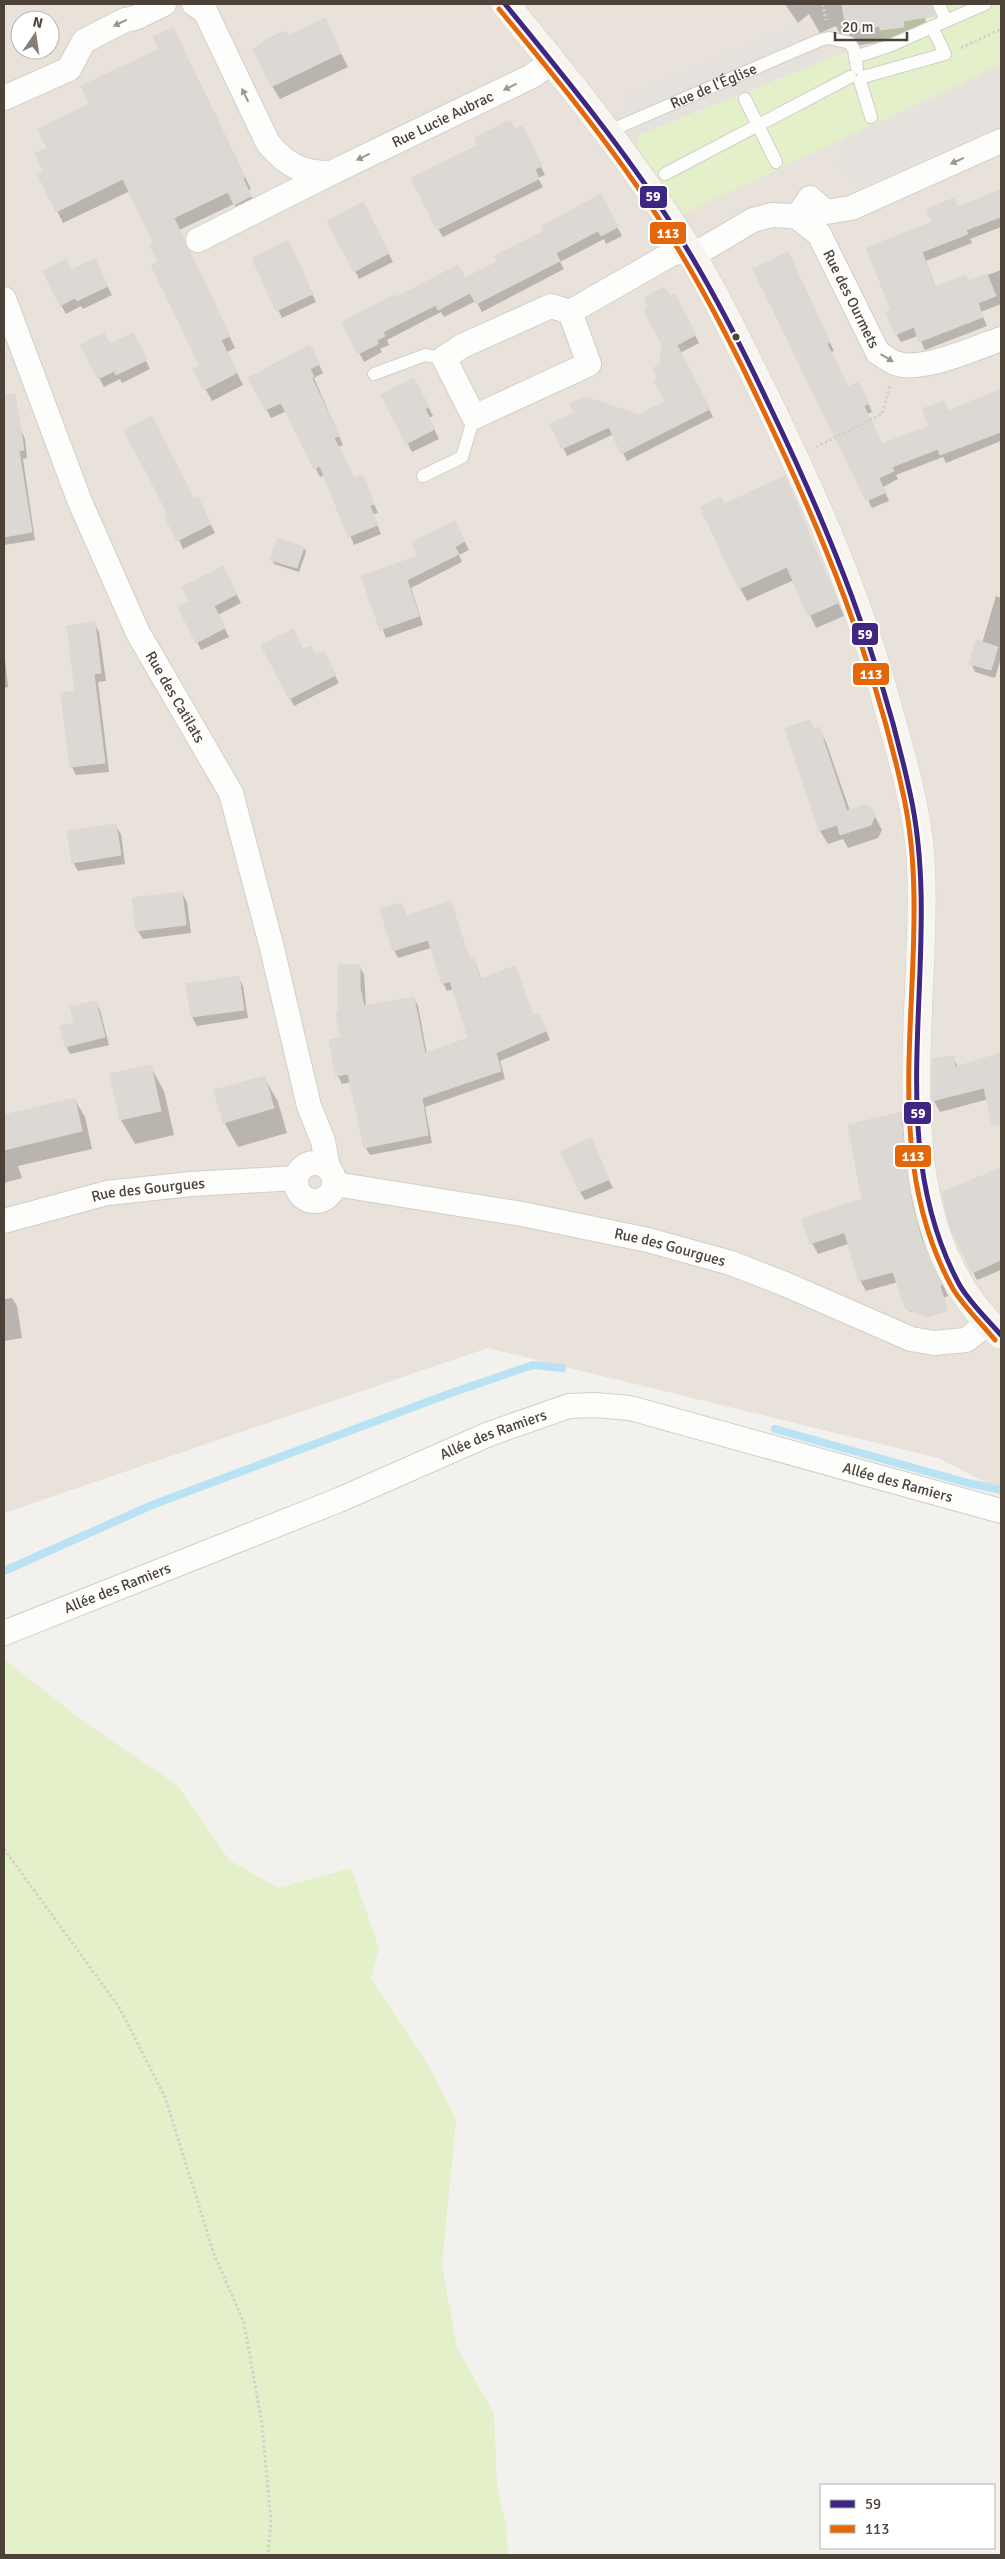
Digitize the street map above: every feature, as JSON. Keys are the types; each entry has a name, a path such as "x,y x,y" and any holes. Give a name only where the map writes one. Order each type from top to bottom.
{"main road":[{"path":"505,4 607,132 689,251 741,347 795,457 844,573 873,654 910,788 920,848 922,904 916,1077 918,1147 926,1192 935,1229 960,1287 995,1329"}],"street":[{"path":"4,98 69,69 84,41 125,20 135,18 164,4"},
{"path":"194,4 205,11 268,143 279,156 291,165 311,173 331,173"},
{"name":"Rue Lucie Aubrac","path":"198,240 331,173 532,76 551,62"},
{"path":"570,312 589,364 474,417 444,358 462,346 551,306 570,312 673,253 702,250 753,220 772,216 797,217 810,198 826,212 851,208 1001,140"},
{"name":"Rue des Ourmets","path":"797,217 819,234 878,353 896,364"},
{"name":"Rue des Catilats","path":"4,300 80,502 138,633 231,793 271,944 309,1106 323,1141 316,1174"},
{"path":"896,364 924,364 1001,339"},
{"name":"Rue des Gourgues","path":"4,1221 107,1193 316,1174 648,1240 749,1270 911,1339 934,1343 966,1340 995,1329"},
{"name":"Allée des Ramiers","path":"4,1632 340,1500 489,1434 569,1406 595,1405 630,1408 1001,1511"}],"lane":[{"path":"939,4 946,21"},
{"path":"665,174 857,72 890,46 984,4"},
{"path":"857,72 945,54 932,27"},
{"name":"Rue de l'Église","path":"607,132 820,40 840,40 850,44 857,72"},
{"path":"857,72 871,117"},
{"path":"745,99 776,162"},
{"path":"374,374 425,355 444,358"},
{"path":"422,476 462,457 474,417"}],"path":[{"path":"945,54 1001,29"},
{"path":"795,457 882,414 896,364"},
{"path":"4,1849 119,2007 165,2097 214,2254 244,2323 262,2424 271,2520 268,2555"}],"shaded area":[{"path":"4,4 1001,4 1001,1490 938,1458 488,1348 4,1513"},
{"path":"800,22 817,63 640,134 621,97"},
{"path":"1001,70 1001,123 865,184 842,176 836,162 847,140"}],"green space":[{"path":"917,4 1001,4 1001,64 683,214 636,145 640,134 841,54 883,42 880,30 903,27 903,21 919,19"},
{"path":"5,1660 87,1724 177,1785 229,1860 278,1888 351,1868 379,1948 371,1979 430,2068 456,2120 442,2265 457,2348 494,2414 497,2485 506,2524 508,2555 4,2555"}],"building":[{"path":"842,4 931,4 935,16 903,21 904,27 880,30 880,26 846,30"},
{"path":"325,18 341,53 271,87 253,49 264,43 263,41 285,31 288,36"},
{"path":"173,28 245,177 243,178 251,196 234,205 228,192 174,218 230,336 221,340 237,373 204,390 193,369 200,366 151,265 158,262 150,246 154,244 123,179 56,212 38,175 44,172 35,153 47,148 38,129 89,104 81,86 159,49 153,37"},
{"path":"510,120 515,129 522,126 531,143 542,166 535,169 539,179 437,230 411,178 478,145 474,138"},
{"path":"1001,190 1001,217 966,230 968,234 922,252 935,287 966,275 969,281 987,274 996,296 978,303 983,317 919,342 914,327 895,335 886,312 891,310 866,248 932,222 927,209 954,198 957,207"},
{"path":"601,194 618,227 601,236 598,231 556,253 560,261 476,304 470,293 438,310 436,305 383,332 385,336 377,340 378,344 358,354 342,322 394,295 395,298 458,265 465,278 497,262 495,256 544,231 542,226"},
{"path":"363,202 389,253 354,272 327,221"},
{"path":"288,241 313,294 276,311 252,258"},
{"path":"788,252 830,342 827,344 848,387 858,382 869,403 864,406 882,444 929,426 922,409 944,401 948,411 1001,389 1001,432 940,455 938,449 892,467 894,471 879,478 885,493 866,501 753,269"},
{"path":"66,259 71,270 95,259 108,286 77,301 75,298 60,306 43,271"},
{"path":"664,287 670,296 675,294 696,335 677,345 710,409 621,454 609,427 562,449 550,424 574,413 570,404 586,397 639,415 665,401 654,381 658,379 653,368 660,365 662,345 644,310 648,307 644,298"},
{"path":"104,333 110,344 133,333 147,360 116,375 114,371 98,379 80,345"},
{"path":"310,345 320,364 310,369 314,377 312,378 339,436 334,438 354,478 363,475 374,504 370,506 378,525 348,537 320,466 314,469 281,403 265,410 248,378"},
{"path":"414,378 429,407 425,409 435,429 406,444 381,395"},
{"path":"15,394 24,450 19,451 32,532 4,537 4,395"},
{"path":"152,416 194,499 198,497 211,524 177,541 165,517 168,515 124,430"},
{"path":"785,476 838,603 808,616 787,567 739,589 700,507 721,497 724,504"},
{"path":"455,521 465,541 455,547 459,554 407,580 419,616 380,630 361,576 418,556 412,542"},
{"path":"277,538 304,547 297,568 270,560"},
{"path":"223,566 237,594 214,606 225,628 196,643 178,607 190,601 182,587"},
{"path":"95,622 101,673 94,674 105,763 70,767 61,693 75,691 67,626"},
{"path":"293,629 303,649 311,646 315,655 324,651 336,675 289,699 261,645"},
{"path":"976,640 998,647 991,670 969,664"},
{"path":"810,720 813,729 819,727 847,811 865,805 872,808 875,816 871,825 840,835 837,825 819,831 785,728"},
{"path":"116,824 121,855 72,863 67,831"},
{"path":"182,892 186,925 136,931 132,898"},
{"path":"451,901 469,959 473,958 480,979 515,966 533,1016 539,1013 546,1031 496,1053 501,1071 422,1098 428,1135 364,1148 348,1074 336,1076 329,1040 341,1037 336,1013 338,1012 338,965 360,965 360,987 364,1006 414,997 425,1053 468,1038 450,981 442,984 428,940 393,951 380,909 402,903 406,916"},
{"path":"239,976 244,1010 191,1017 186,984"},
{"path":"96,1001 105,1037 65,1047 60,1026 74,1023 70,1007"},
{"path":"1001,1053 1001,1124 992,1125 984,1088 932,1101 932,1059 954,1056 955,1067"},
{"path":"151,1065 161,1111 120,1120 110,1074"},
{"path":"265,1076 274,1108 223,1123 214,1090"},
{"path":"75,1098 82,1131 4,1150 4,1115"},
{"path":"901,1112 905,1161 912,1204 921,1238 942,1285 940,1286 948,1311 926,1317 905,1308 893,1272 859,1281 845,1234 843,1233 810,1244 802,1219 862,1199 848,1125"},
{"path":"591,1138 609,1179 579,1192 561,1151"},
{"path":"1001,1168 1001,1260 972,1273 950,1227 942,1192"}],"waterway":[{"path":"4,1571 152,1505 451,1393 533,1365 562,1368"},
{"path":"775,1429 968,1483 1001,1490"}],"transit line":[{"name":"59","path":"505,4 631,164 697,266 759,383 813,501 852,596 869,644 898,743 910,793 919,854 921,917 917,1104 922,1166 935,1226 959,1284 973,1304 1001,1335"},
{"name":"113","path":"499,9 605,142 663,225 691,271 753,388 807,506 846,601 863,649 892,748 904,798 912,859 914,921 909,1047 909,1109 914,1171 928,1231 953,1289 995,1340"}]}
